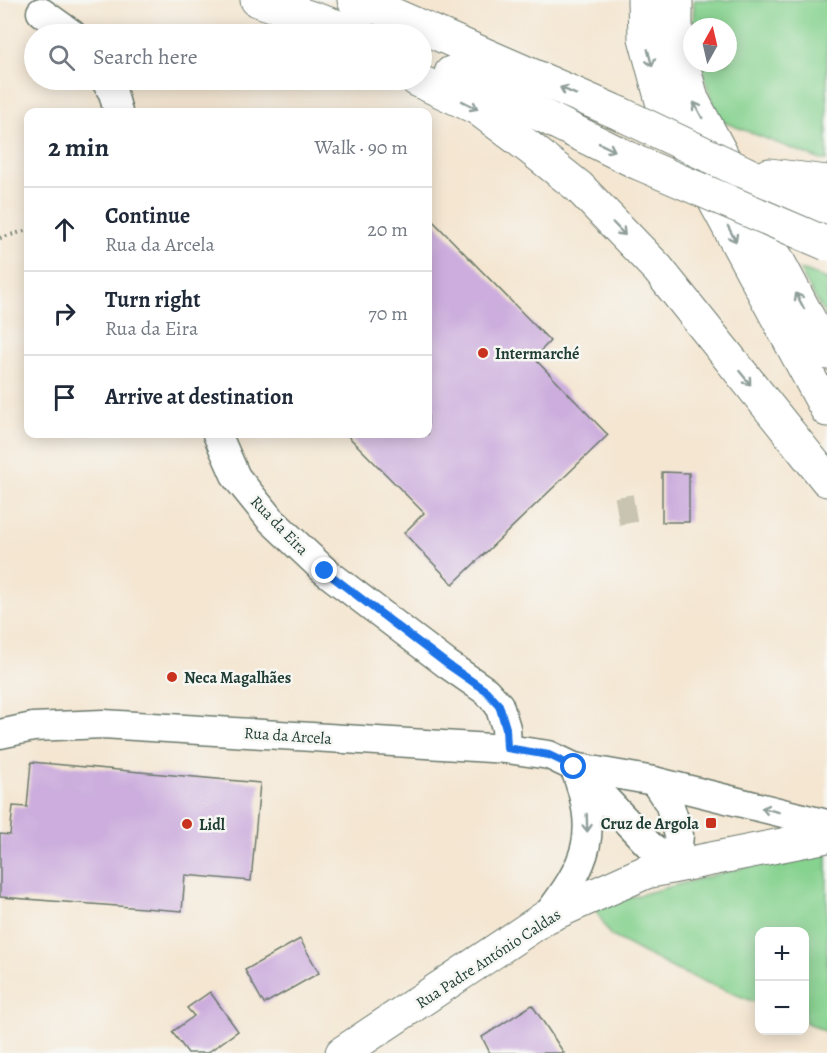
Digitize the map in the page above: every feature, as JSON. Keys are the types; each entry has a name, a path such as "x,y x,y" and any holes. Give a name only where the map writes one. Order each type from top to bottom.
{"main road":[{"path":"257,0 330,24"},
{"path":"354,0 415,24"},
{"path":"644,0 645,38 663,105 827,410"},
{"path":"676,0 676,37 692,99 827,353"},
{"path":"432,32 621,114 739,170 824,196"},
{"path":"432,64 487,88 636,162 827,244"},
{"path":"432,87 477,108 579,187 658,269 827,480"},
{"name":"Rua Padre António Caldas","path":"342,1053 546,917 646,872 827,836"}],"street":[{"path":"41,12 58,24"},
{"path":"110,90 117,108"},
{"name":"Rua da Eira","path":"219,438 236,477 270,519 325,571 486,691 499,705 506,728 507,748"},
{"name":"Rua da Arcela","path":"0,734 33,727 103,724 507,748 549,755 574,767"},
{"path":"574,767 654,781 827,824"},
{"path":"574,767 649,845 676,866"},
{"path":"546,917 569,887 583,860 588,828 585,794 574,767"},
{"path":"654,781 669,803 679,835 676,866"}],"path":[{"path":"0,238 24,231"}],"green space":[{"path":"694,0 827,0 827,160 821,160 718,120 703,72 737,72 737,18 693,18"},
{"path":"799,269 827,279 827,319"},
{"path":"827,845 827,1032 809,1024 809,927 755,927 755,1002 676,970 610,935 594,907"}],"building":[{"path":"432,220 550,341 534,358 608,435 453,584 404,533 424,513 350,438 432,438"},
{"path":"662,472 689,473 689,522 662,522"},
{"path":"31,762 260,783 251,881 185,875 182,911 0,897 0,834 10,835 13,806 27,807"},
{"path":"300,939 319,973 264,1004 245,970"},
{"path":"210,992 238,1031 207,1053 188,1053 172,1032 194,1016 187,1008"},
{"path":"532,1005 564,1053 490,1053 482,1037"}],"tunnel":[{"path":"617,511 635,508"}],"place":[{"name":"Intermarché","path":"483,353"},
{"name":"Neca Magalhães","path":"172,677"},
{"name":"Cruz de Argola","path":"711,823"},
{"name":"Lidl","path":"187,824"}],"route":[{"path":"325,571 486,691 499,705 506,728 507,748 549,755 574,767"}]}
